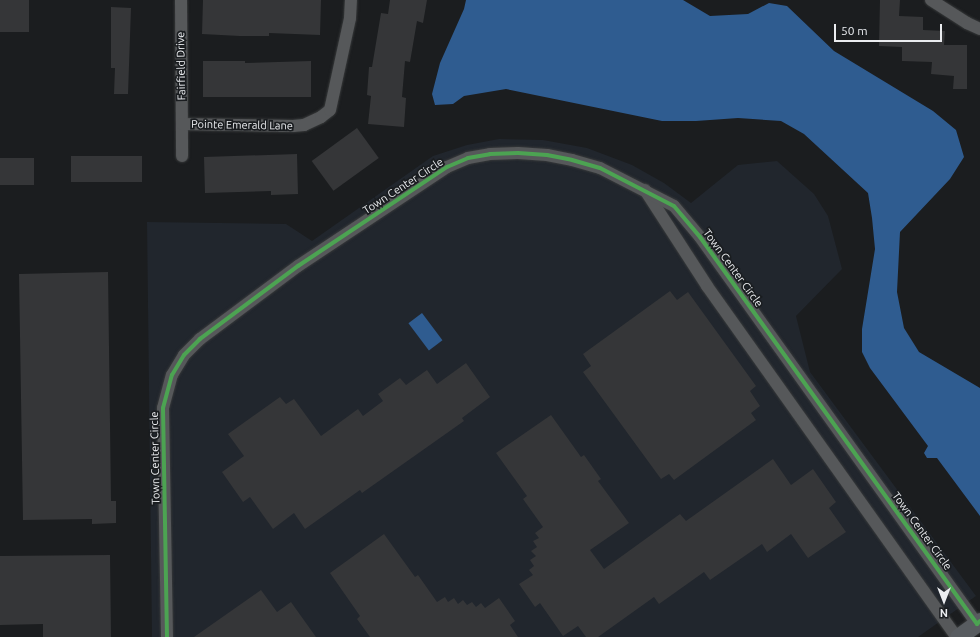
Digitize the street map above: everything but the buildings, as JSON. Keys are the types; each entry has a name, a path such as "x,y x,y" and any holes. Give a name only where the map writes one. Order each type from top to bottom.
{"main road":[{"path":"957,637 979,624"}],"street":[{"name":"Fairfield Drive","path":"181,0 182,156"},
{"name":"Pointe Emerald Lane","path":"182,124 293,126 313,122 321,117 330,110 350,18 350,0"},
{"path":"931,0 967,23 980,28"},
{"name":"Town Center Circle","path":"167,637 163,408 172,375 192,347 298,266 447,167 468,158 490,154 547,155 572,160 600,168 644,189 674,206 700,237 979,624"},
{"path":"644,189 707,286 957,637"}],"shaded area":[{"path":"499,139 543,140 587,148 632,165 664,183 691,203 738,165 777,161 814,194 828,216 842,269 796,316 810,372 976,596 918,637 152,637 147,222 286,224 312,241 433,156 467,145"}],"water":[{"path":"466,0 683,0 710,16 748,14 769,3 787,6 834,51 933,111 956,130 964,157 950,179 900,232 897,292 904,328 919,352 980,388 980,516 937,458 927,458 924,453 928,446 870,368 862,352 862,329 875,249 868,193 804,134 781,121 738,118 696,121 662,121 506,89 464,96 453,104 435,105 432,94 440,63 464,9"},
{"path":"422,313 442,340 429,350 408,323"}],"cycle path":[{"path":"167,637 163,408 172,375 184,355 200,339 298,266 447,167 468,158 490,154 518,153 547,155 600,168 674,206 700,237 977,624 980,621"}]}
